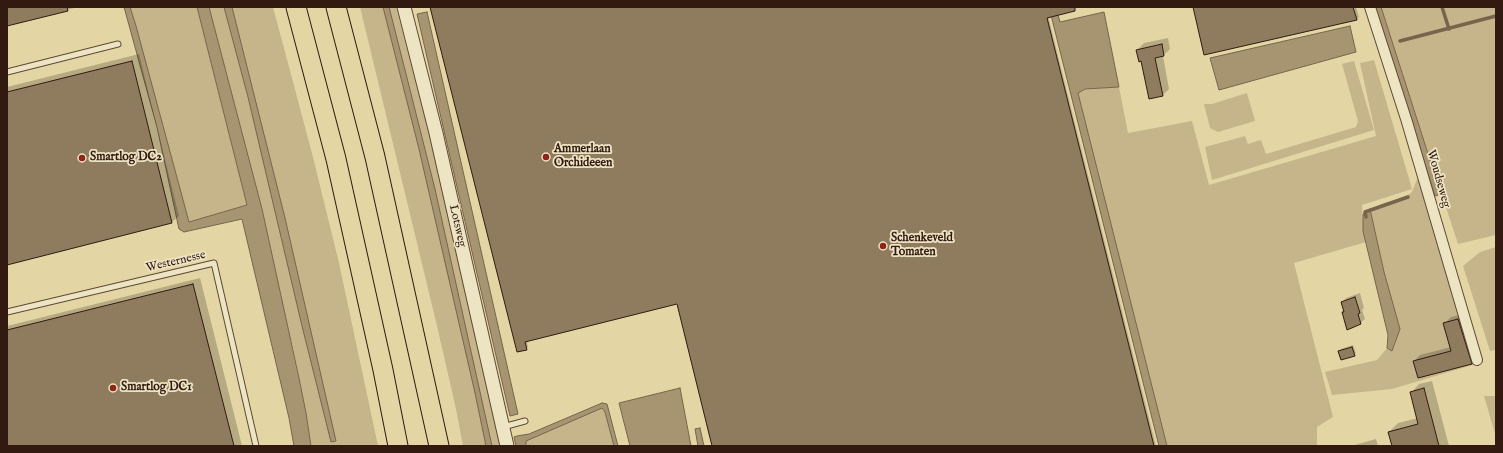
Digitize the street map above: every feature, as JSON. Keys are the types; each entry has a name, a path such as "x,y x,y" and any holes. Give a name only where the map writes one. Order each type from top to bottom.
{"highway":[{"path":"296,7 336,159 383,370 398,446"},
{"path":"336,7 375,157 439,446"}],"street":[{"name":"Lotsweg","path":"404,7 436,133 507,446"},
{"name":"Woudseweg","path":"1370,7 1407,122 1477,360"}],"lane":[{"path":"7,72 118,44"},
{"name":"Westernesse","path":"7,312 214,263 256,446"},
{"path":"503,426 525,421"}],"shaded area":[{"path":"124,7 130,7 136,26 189,222 247,205 197,7 209,7 262,209 299,378 311,446 294,446 289,418 242,219 184,232 179,229 157,127"},
{"path":"130,7 197,7 247,205 189,222"},
{"path":"201,7 273,7 313,157 339,263 378,446 311,446 293,347"},
{"path":"224,7 232,7 285,218 336,441 331,442 248,97"},
{"path":"360,7 396,7 434,152 501,446 463,446 437,326"},
{"path":"383,7 389,7 435,189 492,446 486,446 419,149"},
{"path":"1049,7 1056,7 1060,22 1104,12 1119,87 1085,89 1078,93 1167,446 1159,446"},
{"path":"1374,7 1381,7 1441,194 1435,196"},
{"path":"1381,7 1496,7 1496,235 1458,244"},
{"path":"427,12 518,414 510,416 417,14"},
{"path":"1350,26 1356,52 1219,90 1210,58"},
{"path":"1374,60 1412,189 1362,205 1363,231 1366,242 1294,263 1333,417 1317,427 1317,446 1167,446 1078,92 1085,89 1119,87 1128,133 1192,121 1209,185 1376,136 1360,63"},
{"path":"1354,61 1374,130 1212,180 1205,147 1245,136 1248,144 1261,140 1266,154 1356,127 1358,121 1342,64"},
{"path":"1247,93 1255,121 1218,132 1210,128 1204,104 1212,104"},
{"path":"1419,174 1479,363 1392,389 1332,395 1325,372 1377,360 1387,348 1392,350 1400,329 1384,272 1370,209 1405,197 1412,192"},
{"path":"1370,209 1384,272 1400,329 1392,351 1387,348 1388,335 1363,231 1363,214"},
{"path":"1496,247 1496,350 1490,351 1463,266 1480,252"},
{"path":"680,388 691,446 630,446 619,403"},
{"path":"1484,396 1495,396 1496,398 1496,437"},
{"path":"602,403 607,404 618,446 614,446 605,412 602,408 526,441 526,446 516,446 514,437 529,434"},
{"path":"602,408 605,412 614,446 526,446 525,441"},
{"path":"700,428 704,446 698,446 695,429"}],"building":[{"path":"7,7 67,7 68,11 7,26"},
{"name":"Schenkeveld Tomaten","path":"430,7 1075,7 1075,11 1047,18 1154,446 712,446 677,304 525,342 527,350 517,352"},
{"path":"1193,7 1353,7 1357,20 1204,55"},
{"path":"1162,44 1164,56 1155,58 1163,96 1149,99 1141,61 1139,62 1136,50"},
{"name":"Smartlog DC2","path":"132,61 172,223 7,265 7,92"},
{"name":"Smartlog DC1","path":"193,284 234,446 7,446 7,330"},
{"path":"1355,297 1360,313 1358,314 1361,324 1347,330 1341,302"},
{"path":"1458,319 1472,364 1418,378 1413,361 1451,351 1443,323"},
{"path":"1352,347 1355,356 1341,360 1338,351"},
{"path":"1424,388 1439,446 1392,446 1388,432 1418,424 1410,392"}],"waterway":[{"path":"1442,7 1449,29"},
{"path":"1400,41 1496,16"},
{"path":"1366,217 1365,212 1408,197"}],"place":[{"name":"Ammerlaan Orchideeen","path":"546,157"},
{"name":"Smartlog DC2","path":"82,158"},
{"name":"Schenkeveld Tomaten","path":"883,246"},
{"name":"Smartlog DC1","path":"113,388"}]}
